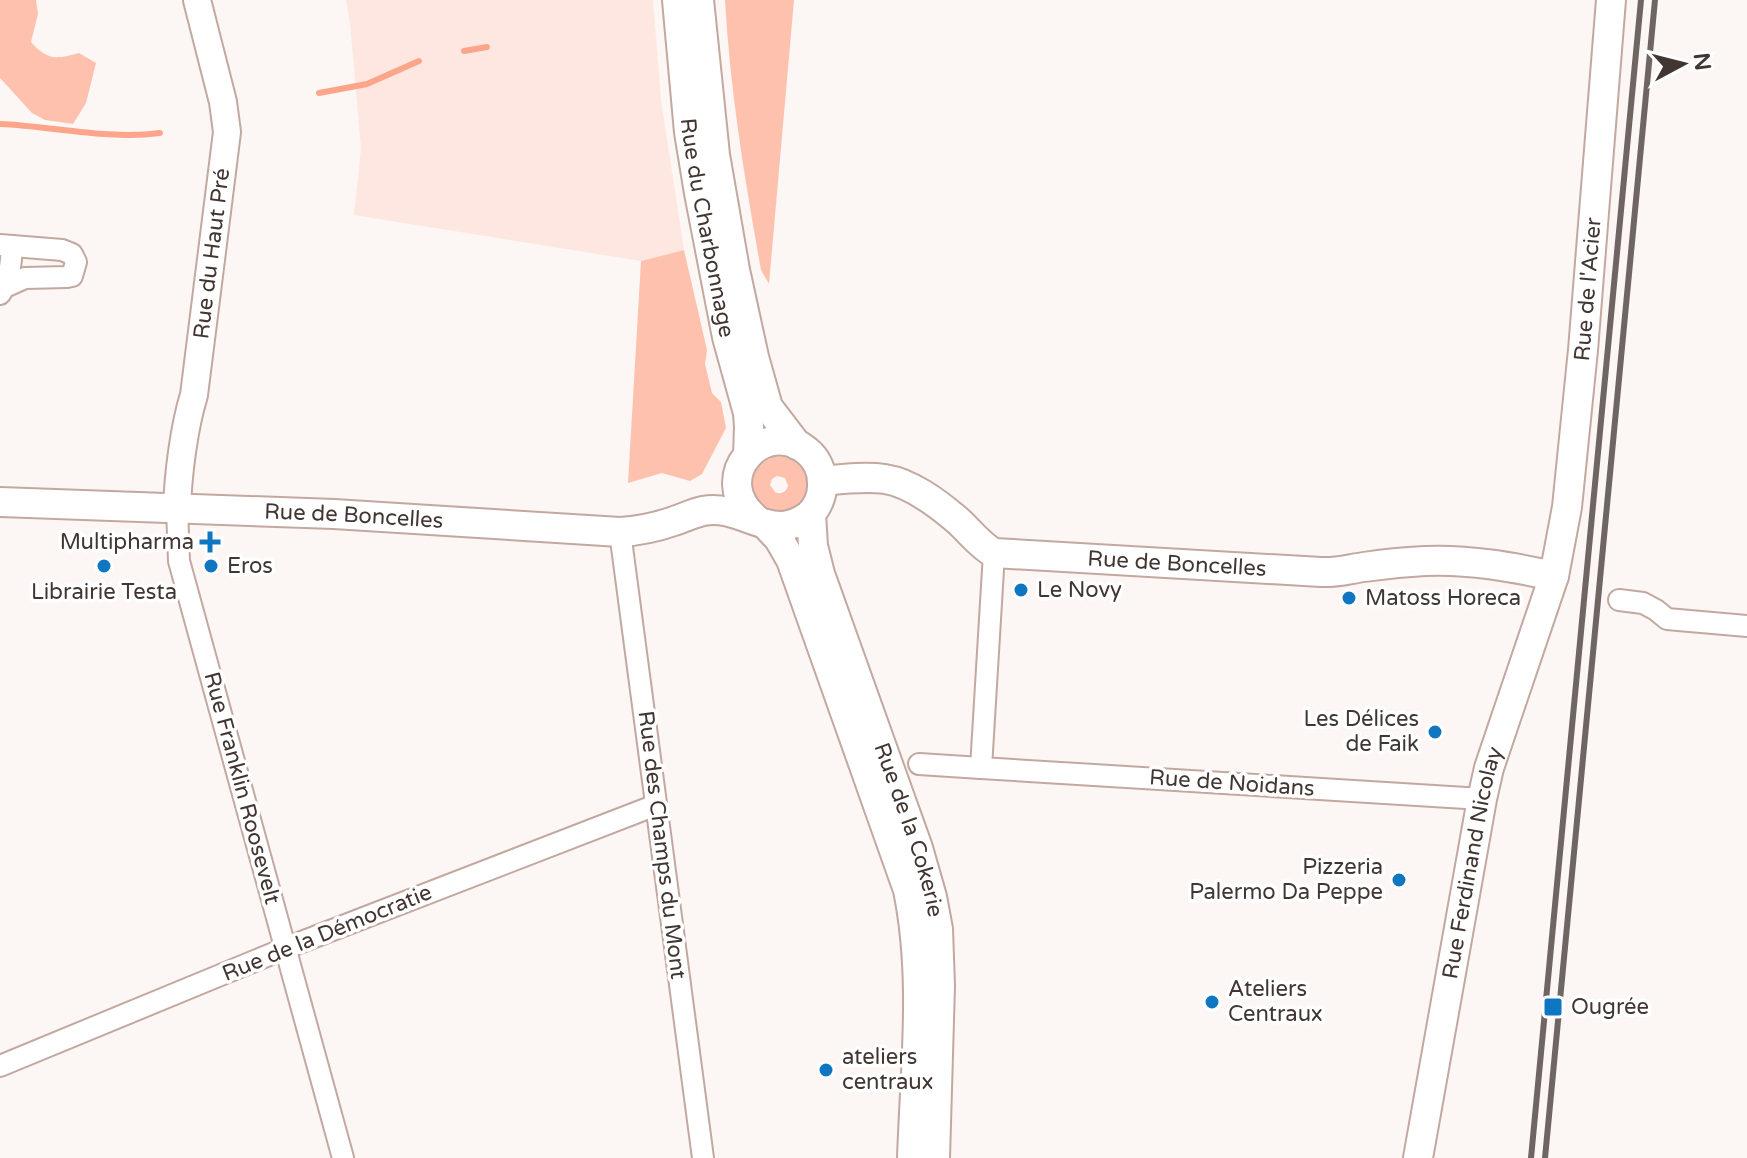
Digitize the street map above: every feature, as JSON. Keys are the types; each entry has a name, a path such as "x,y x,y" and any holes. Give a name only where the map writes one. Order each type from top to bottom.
{"main road":[{"name":"Rue du Charbonnage","path":"677,0 688,119 699,193 727,337 748,413 743,465"},
{"name":"Rue du Charbonnage","path":"699,0 715,155 754,357 768,407 797,445"},
{"name":"Rue de l'Acier","path":"1554,576 1567,507 1575,433 1611,0"},
{"name":"Rue de Boncelles","path":"706,510 755,448 772,442 797,445"},
{"path":"797,445 815,460 821,474 820,498 811,514"},
{"path":"743,465 736,482 740,499 743,507 761,522"},
{"path":"822,481 886,480 910,488 952,516 994,553"},
{"name":"Rue de Boncelles","path":"1,506 334,514 620,532 657,526 706,510 731,513 775,527 794,524 811,514"},
{"name":"Rue de la Cokerie","path":"811,514 813,546 820,574 918,848 932,897 938,929 940,986 935,1158"},
{"name":"Rue de la Cokerie","path":"761,522 779,539 791,560 908,890 916,941 918,989 912,1158"},
{"name":"Rue de Boncelles","path":"994,553 1321,572 1427,561 1465,561 1554,576"},
{"name":"Rue Ferdinand Nicolay","path":"1418,1158 1489,768 1554,576"}],"street":[{"name":"Rue du Haut Pré","path":"177,509 227,132 223,102 197,0"},
{"path":"6,245 62,250 72,254 76,262 72,276 25,278 3,290 10,273 6,245"},
{"name":"Rue Franklin Roosevelt","path":"177,509 179,561 343,1158"},
{"name":"Rue des Champs du Mont","path":"620,532 703,1158"},
{"path":"981,768 994,553"},
{"path":"1619,600 1643,603 1667,619 1747,626"},
{"name":"Rue de Noidans","path":"919,764 1482,799"},
{"name":"Rue de la Démocratie","path":"0,1066 286,948 656,805"}],"shaded area":[{"path":"0,0 36,0 38,14 31,42 42,53 58,57 79,53 96,63 86,103 73,124 45,120 32,113 0,78"},
{"path":"346,0 653,0 661,100 684,250 641,261 354,215 361,148"},
{"path":"725,0 794,0 769,284 761,270 744,169 730,68"},
{"path":"684,250 707,350 705,364 712,393 721,402 726,428 702,474 690,481 662,473 628,483 641,261"},
{"path":"778,456 786,458 805,471 808,493 797,508 785,512 769,510 754,496 752,477 766,461","holes":["777,476 785,478 786,490 775,492 770,485 772,479"]}],"waterway":[{"path":"464,51 487,47"},
{"path":"319,93 367,84 419,61"},
{"path":"0,124 100,134 160,133"}],"railway":[{"path":"1531,1158 1641,0"},
{"path":"1545,1158 1655,0"}],"place":[{"name":"Multipharma","path":"210,542"},
{"name":"Librairie Testa","path":"104,566"},
{"name":"Eros","path":"211,566"},
{"name":"Le Novy","path":"1021,590"},
{"name":"Matoss Horeca","path":"1349,598"},
{"name":"Les Délices de Faik","path":"1435,732"},
{"name":"Pizzeria Palermo Da Peppe","path":"1399,880"},
{"name":"Ateliers Centraux","path":"1212,1002"},
{"name":"Ougrée","path":"1553,1007"},
{"name":"ateliers centraux","path":"826,1070"}]}
